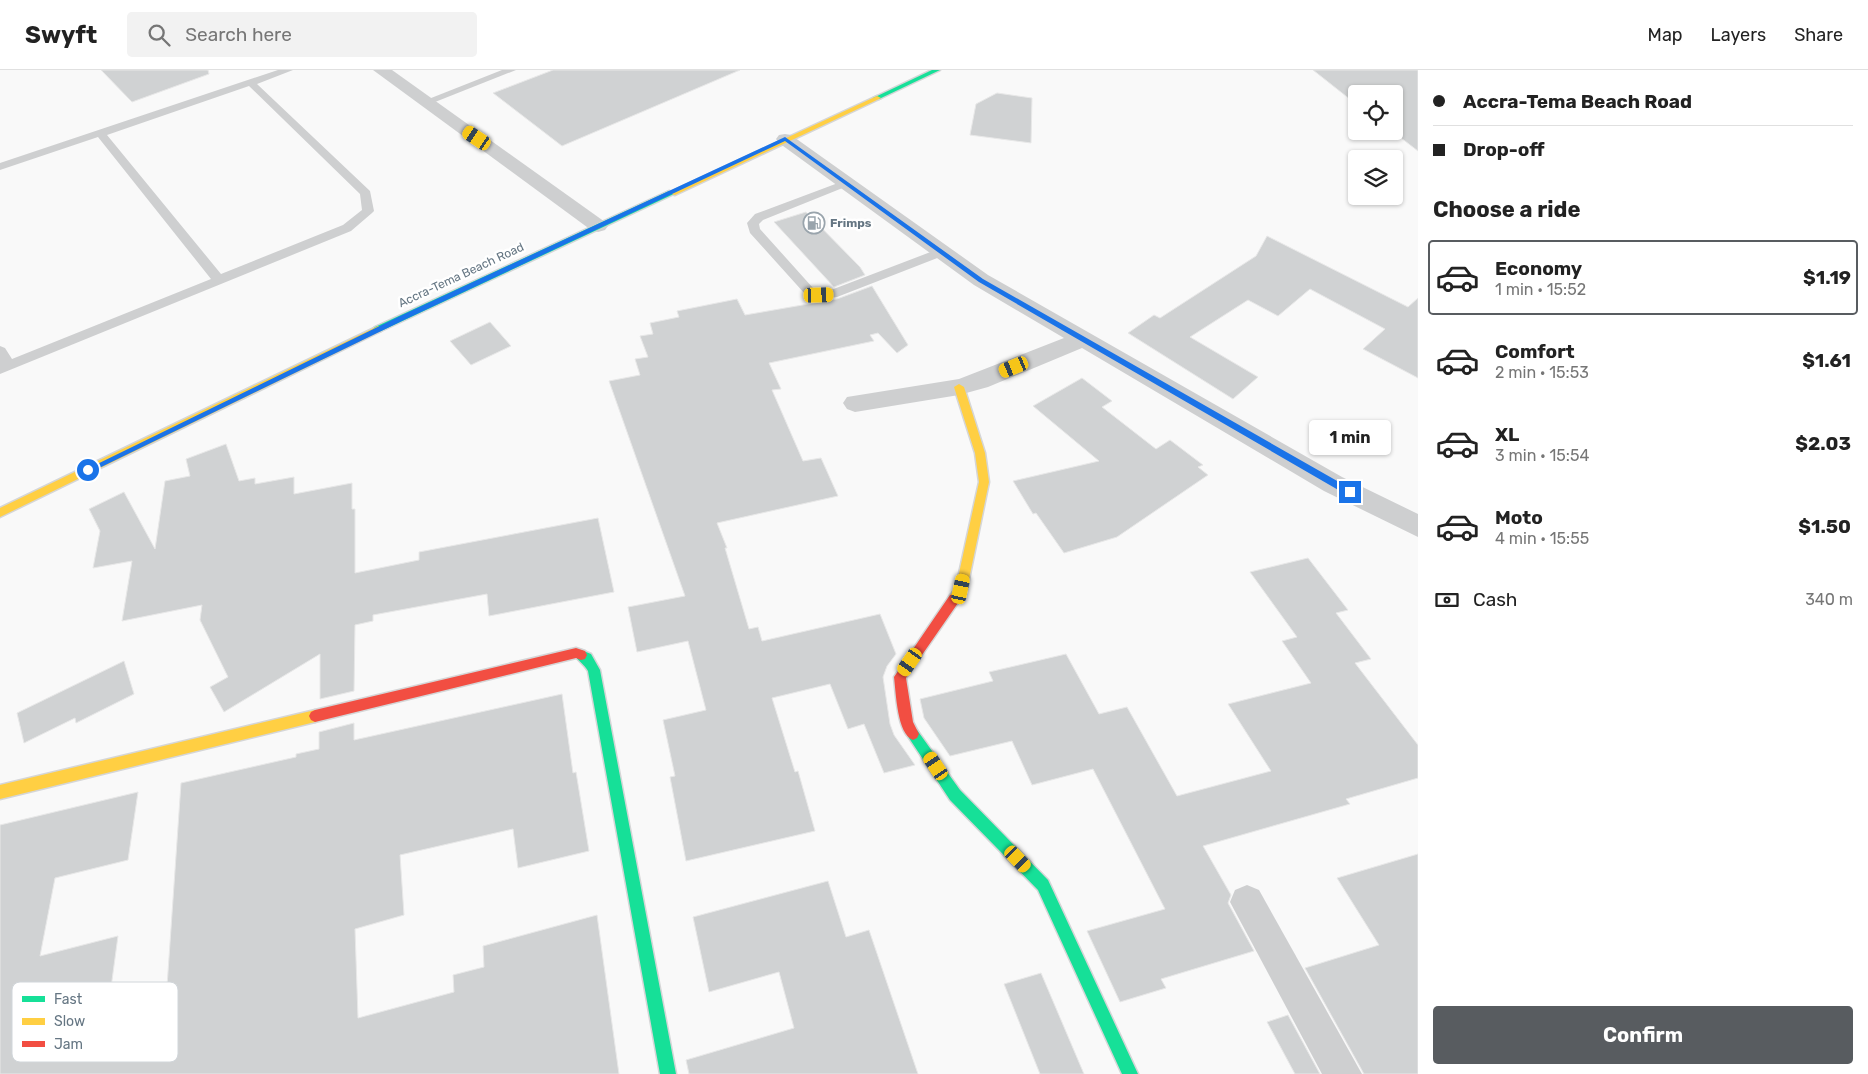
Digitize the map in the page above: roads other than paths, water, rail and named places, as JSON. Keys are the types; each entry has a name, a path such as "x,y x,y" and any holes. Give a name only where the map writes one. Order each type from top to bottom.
{"street":[{"path":"381,70 598,226"},
{"name":"Accra-Tema Beach Road","path":"0,513 357,339 785,139 938,70"},
{"path":"785,139 981,280 1081,340 1333,484 1418,526"},
{"path":"855,403 959,387 980,381 1081,340"},
{"path":"959,387 980,453 984,482 961,589 900,676 907,724 955,795 1043,885 1130,1074"},
{"path":"0,792 576,653 587,658 594,670 668,1074"},
{"path":"1247,902 1343,1074"}],"lane":[{"path":"0,168 288,70"},
{"path":"426,102 511,70"},
{"path":"0,351 5,367 347,228 368,211 366,193 251,83"},
{"path":"100,133 219,280"},
{"path":"846,183 759,217 753,223 754,230 809,291 819,295 833,294 942,252"}],"place":[{"name":"Frimps","path":"814,223"}]}
